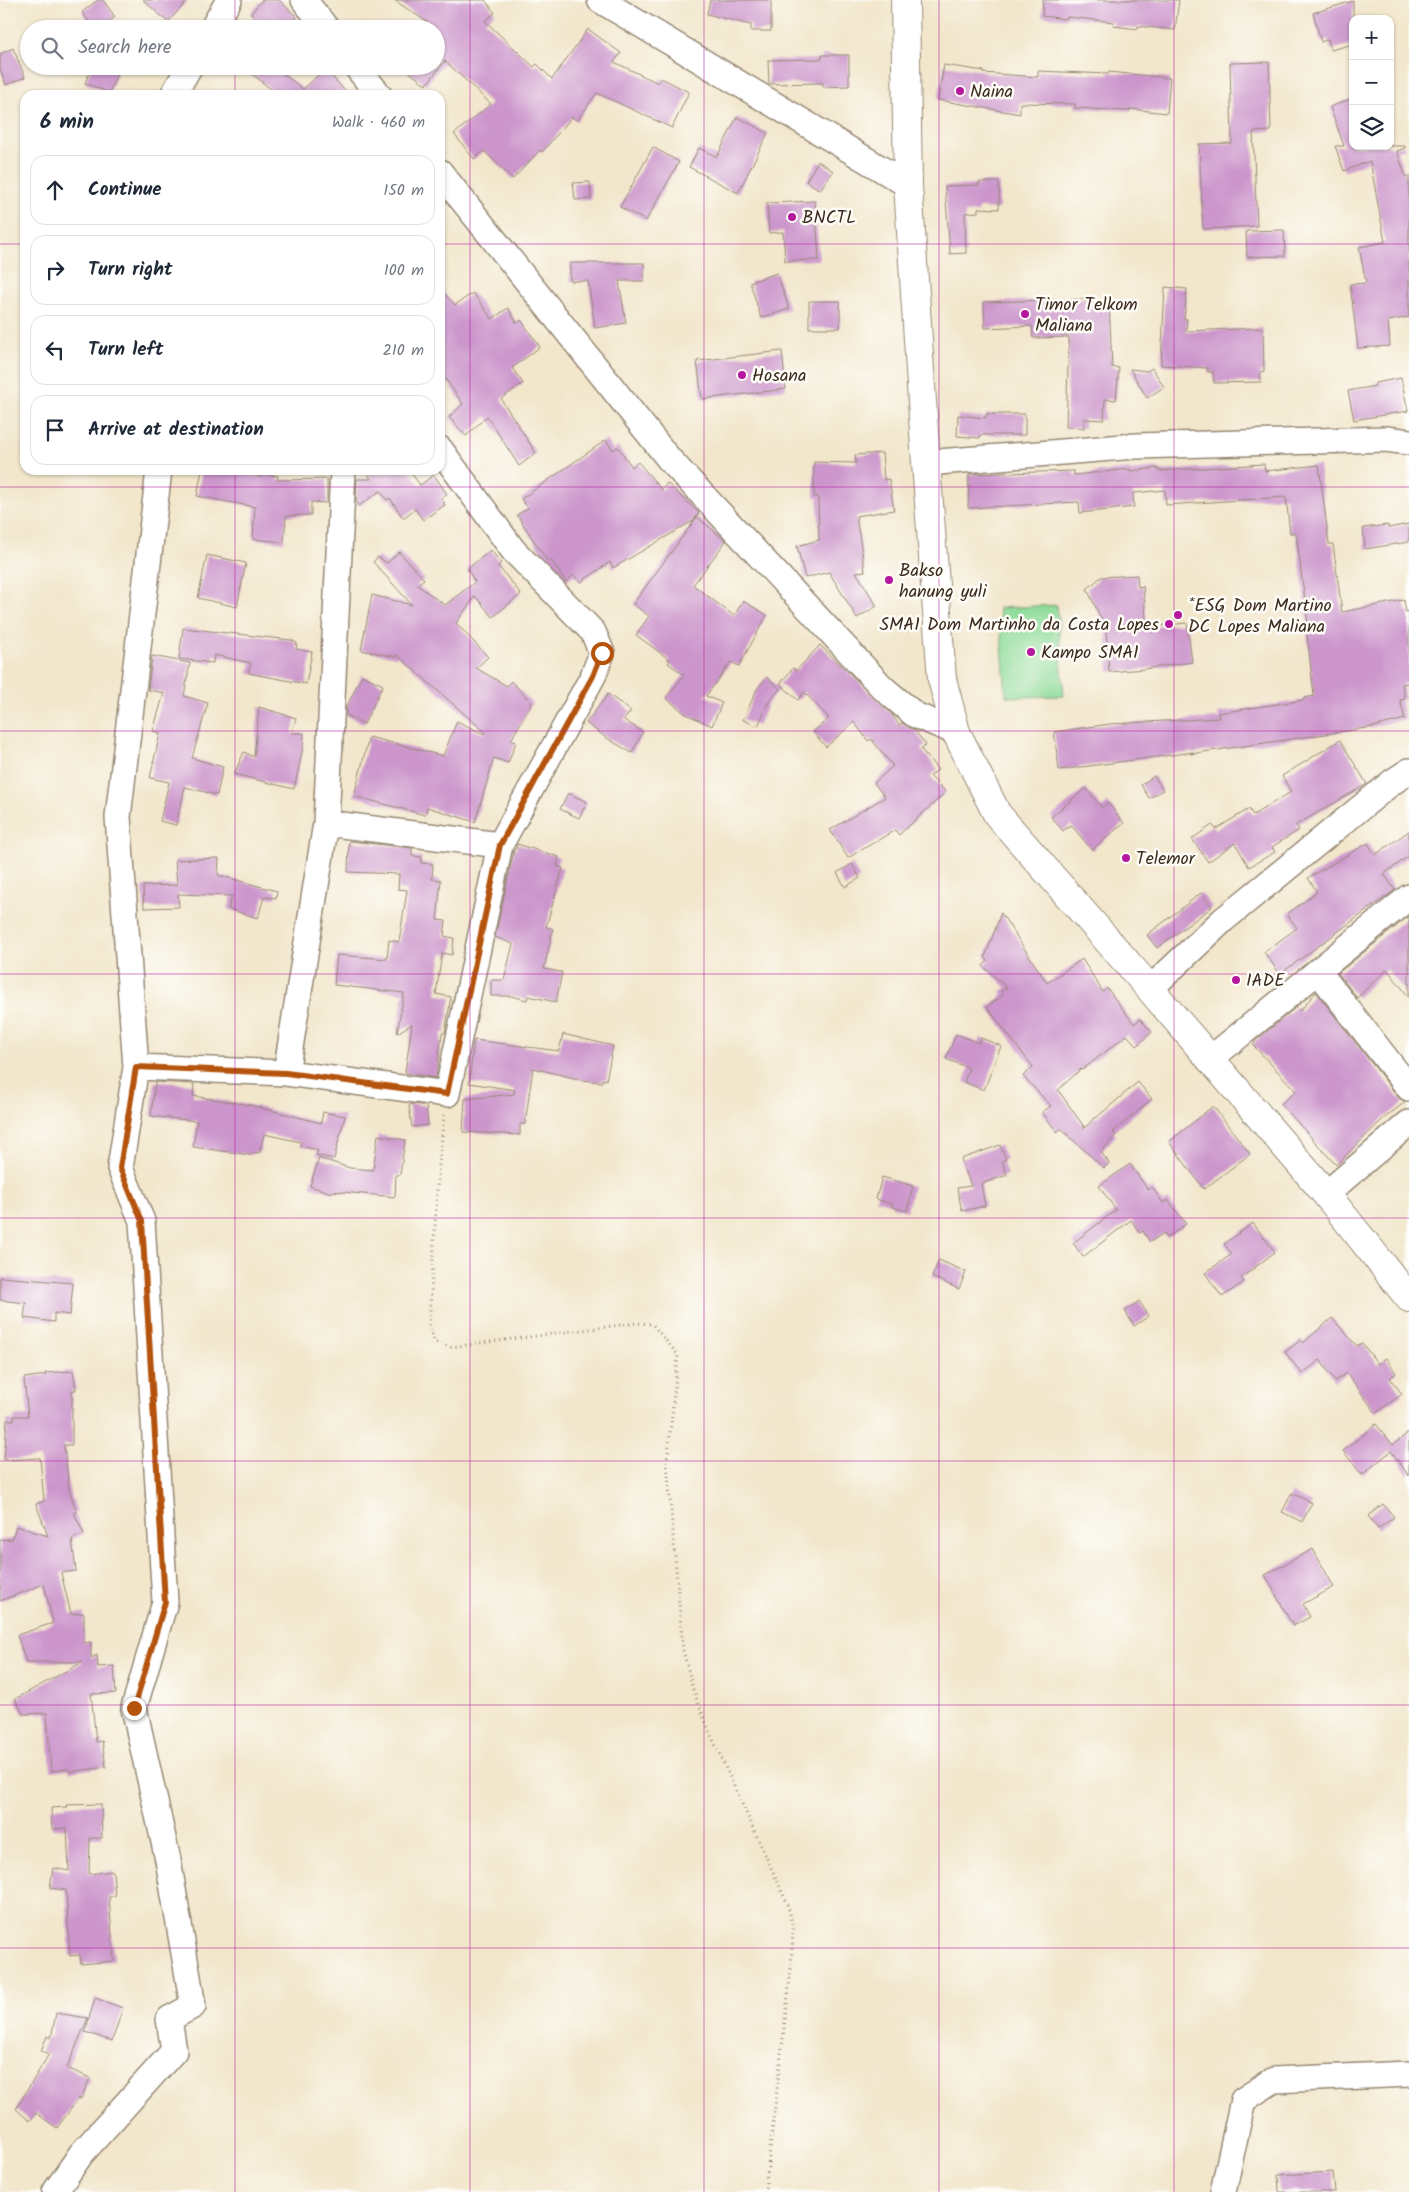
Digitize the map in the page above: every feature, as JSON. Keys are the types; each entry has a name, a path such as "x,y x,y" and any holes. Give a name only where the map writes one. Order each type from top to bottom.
{"main road":[{"path":"905,0 908,185 926,463 942,679 956,732 997,814 1326,1194 1409,1298"}],"street":[{"path":"217,20 229,0"},
{"path":"304,0 320,20"},
{"path":"600,0 908,185"},
{"path":"176,90 185,75"},
{"path":"363,75 375,90"},
{"path":"445,187 669,459 883,688 915,716 956,732"},
{"path":"926,463 1136,446 1386,439 1409,442"},
{"path":"136,1067 286,1073 447,1094 500,845 593,676 602,653 593,632 514,550 445,456"},
{"path":"55,2192 81,2154 174,2051 169,2019 194,2006 168,1860 134,1708 165,1602 142,1221 120,1168 136,1067 118,816 158,475"},
{"path":"286,1073 326,823 343,475"},
{"path":"1150,989 1223,920 1391,783 1409,772"},
{"path":"326,823 500,845"},
{"path":"1209,1060 1409,897"},
{"path":"1318,972 1409,1088"},
{"path":"1326,1194 1409,1124"},
{"path":"1224,2192 1243,2100 1274,2080 1409,2074"}],"path":[{"path":"447,1094 438,1175 429,1327 435,1342 451,1347 636,1323 652,1324 678,1355 667,1463 683,1650 693,1689 709,1731 788,1905 794,1928 765,2192"}],"green space":[{"name":"Kampo SMA1","path":"1057,605 1064,696 1006,696 999,608"}],"building":[{"path":"98,0 103,0 115,17 111,20 88,20 82,12"},
{"path":"143,0 188,0 170,20 166,20"},
{"path":"262,0 279,0 297,17 294,20 254,20 251,13"},
{"path":"394,0 485,0 495,13 485,21 534,67 537,64 552,79 588,29 621,53 614,62 658,83 661,78 689,92 672,128 597,93 577,121 572,117 542,152 540,150 513,179 484,151 474,159 454,134 491,104 445,61 445,20 424,20"},
{"path":"710,0 771,0 771,31 751,31 751,25 707,14"},
{"path":"1043,0 1179,0 1175,30 1138,26 1138,29 1113,26 1114,22 1042,16"},
{"path":"1353,1 1353,15 1349,15 1349,45 1331,50 1328,39 1321,42 1313,13"},
{"path":"13,48 20,65 20,75 24,75 25,77 6,85 0,69 0,54"},
{"path":"822,55 849,55 849,86 823,87 823,83 769,84 768,60 822,59"},
{"path":"1269,62 1271,131 1253,132 1257,226 1203,229 1199,144 1232,143 1230,63"},
{"path":"944,65 984,71 983,73 1038,77 1038,71 1108,74 1109,72 1170,78 1167,113 1130,109 1130,111 1075,108 1075,104 1020,103 1020,114 938,100"},
{"path":"88,75 116,75 110,90 102,90 85,83"},
{"path":"253,75 285,75 303,89 318,75 331,75 344,90 272,90"},
{"path":"413,75 434,75 426,85"},
{"path":"1349,100 1349,150 1394,150 1394,146 1405,146 1405,148 1397,151 1406,177 1409,176 1409,317 1388,321 1390,346 1358,348 1350,284 1366,283 1359,247 1385,242 1370,161 1344,171 1335,146 1344,146 1330,107"},
{"path":"737,117 768,133 738,193 689,167 699,148 717,157"},
{"path":"653,147 679,162 646,221 620,207"},
{"path":"818,161 833,171 820,190 806,181"},
{"path":"590,182 591,199 575,200 573,183"},
{"path":"979,182 999,182 999,209 978,208 978,212 965,213 966,253 950,254 945,186 979,185"},
{"name":"BNCTL","path":"815,201 819,260 785,261 783,232 769,233 767,203"},
{"path":"1284,230 1285,256 1247,257 1246,231"},
{"path":"570,263 644,263 644,281 619,281 626,323 595,328 588,281 570,281"},
{"path":"777,273 789,309 761,318 750,282"},
{"path":"1165,287 1187,289 1184,319 1187,319 1186,331 1263,328 1264,371 1260,372 1261,382 1214,383 1213,372 1208,372 1208,368 1161,365"},
{"path":"473,293 492,319 508,308 517,323 521,320 540,347 512,368 523,383 501,399 536,453 519,466 487,416 466,436 449,417 463,404 445,378 445,294 455,305"},
{"path":"1085,299 1085,302 1109,301 1112,367 1119,368 1116,400 1105,399 1104,420 1084,419 1084,428 1066,427 1069,337 1033,338 1032,326 985,328 984,302"},
{"path":"809,301 840,301 840,328 809,328"},
{"name":"Hosana","path":"782,351 786,389 702,399 697,361"},
{"path":"1152,368 1164,387 1147,398 1130,369 1147,371"},
{"path":"1401,378 1408,411 1354,420 1348,391 1375,386 1375,383"},
{"path":"986,414 1025,414 1025,435 980,435 980,438 957,436 958,415 986,418"},
{"path":"606,440 613,450 618,447 632,467 638,462 662,490 667,483 699,513 693,521 613,568 610,562 581,582 573,575 566,582 551,560 548,562 517,515 528,508 521,499"},
{"path":"882,453 884,480 889,479 894,510 856,516 865,571 856,572 877,606 857,618 829,572 805,578 797,546 819,540 818,497 814,497 814,462 856,463 855,455"},
{"path":"1264,464 1265,471 1319,465 1329,544 1333,544 1342,612 1404,600 1406,612 1409,611 1409,683 1402,684 1405,699 1400,700 1405,719 1373,727 1190,754 1194,752 1059,770 1054,732 1110,724 1219,718 1218,713 1304,700 1304,698 1314,696 1306,624 1308,624 1296,533 1290,533 1286,497 1166,505 1165,490 1133,493 1134,507 1080,513 1079,502 968,508 969,474 1074,471 1074,475 1130,469 1130,471 1158,468 1158,471"},
{"path":"201,475 252,475 261,477 261,475 270,475 278,476 277,480 327,479 327,503 311,502 311,515 286,516 284,542 253,539 255,507 197,496"},
{"path":"368,475 413,475 420,485 434,475 447,494 441,498 445,505 423,520 415,509 403,518 390,498 387,500 380,491 359,506 356,501 357,479 371,479"},
{"path":"697,517 726,541 693,585 734,616 743,601 767,615 739,666 731,662 706,696 722,703 712,726 686,714 666,698 684,675 668,663 670,660 636,635 649,616 633,604"},
{"path":"1409,524 1409,542 1365,549 1363,528 1388,525 1388,528"},
{"path":"491,550 501,563 498,566 521,594 493,617 475,596 456,623 488,657 476,668 507,686 511,681 532,703 511,740 516,742 508,763 494,758 475,822 427,807 425,815 354,796 369,737 443,756 457,721 484,734 485,732 397,655 396,657 361,650 372,595 412,605 373,562 378,557 387,563 399,552 424,579 417,585 445,605 475,582 467,569"},
{"path":"207,555 246,563 237,607 198,598"},
{"path":"1137,575 1138,587 1143,586 1147,627 1187,623 1192,662 1109,672 1106,629 1087,589 1101,577"},
{"path":"183,628 291,640 297,643 296,649 312,652 306,684 248,673 251,663 214,655 213,663 179,659"},
{"path":"820,645 891,713 899,725 902,723 914,730 926,745 921,749 938,770 930,776 946,792 899,835 895,830 848,858 830,830 885,797 874,783 893,766 871,739 868,741 854,722 826,747 813,732 829,718 804,692 798,700 780,684 793,668 796,671"},
{"path":"152,656 190,663 184,696 208,703 192,758 223,767 217,795 185,787 176,825 160,821 169,782 150,778 160,733 153,731 164,693 148,690"},
{"path":"362,675 383,685 364,724 346,715 346,708"},
{"path":"767,677 780,689 768,703 758,726 743,720 757,689"},
{"path":"608,694 631,711 624,720 643,732 632,753 586,723"},
{"path":"259,707 296,718 292,733 304,733 303,748 294,789 234,774 244,752 254,757"},
{"path":"1340,740 1367,784 1296,825 1299,830 1272,847 1275,852 1249,867 1235,843 1208,862 1192,839 1212,825 1216,829 1249,809 1253,815 1291,792 1282,776"},
{"path":"1154,776 1163,790 1149,798 1141,785"},
{"path":"1086,788 1102,808 1108,803 1124,823 1092,850 1071,825 1063,831 1051,817"},
{"path":"568,793 587,802 579,818 560,809"},
{"path":"1409,831 1409,856 1384,874 1395,890 1280,974 1264,952 1297,928 1287,914 1317,892 1308,878 1368,843 1375,855"},
{"path":"349,841 412,848 412,856 422,857 421,863 433,864 432,879 441,880 437,920 446,921 444,936 454,938 452,955 442,953 436,994 451,997 445,1033 442,1033 436,1078 405,1073 412,1024 397,1033 404,993 334,985 337,955 387,959 389,940 399,942 407,890 398,889 399,874 348,872"},
{"path":"517,844 559,857 557,866 563,868 546,927 553,929 544,969 562,972 556,1002 528,996 527,1000 511,996 491,996 491,980 504,980 513,944 495,937 514,850"},
{"path":"219,858 218,875 277,891 276,898 264,897 258,918 228,909 232,896 178,894 179,907 144,908 143,886 177,885 175,860"},
{"path":"852,864 860,878 845,887 837,873"},
{"path":"1201,893 1212,907 1157,948 1147,935"},
{"path":"1001,913 1047,983 1082,959 1103,992 1107,988 1134,1024 1140,1019 1152,1032 1137,1046 1127,1035 1081,1069 1058,1090 1085,1128 1095,1117 1138,1082 1152,1099 1113,1132 1116,1135 1101,1152 1109,1163 1104,1168 1061,1129 1057,1132 1042,1112 1051,1106 1023,1076 1033,1067 987,1007 1003,995 1001,991 1007,988 983,966 988,961 985,957"},
{"path":"1409,916 1409,997 1387,969 1357,998 1338,973"},
{"path":"1316,992 1398,1097 1405,1102 1383,1119 1336,1165 1281,1104 1296,1091 1253,1045 1254,1042 1296,1007 1300,1011"},
{"path":"563,1034 613,1046 606,1080 602,1079 602,1082 582,1080 533,1068 525,1124 520,1124 520,1135 463,1132 465,1099 514,1094 515,1090 469,1083 474,1040 559,1051"},
{"path":"956,1034 979,1043 981,1038 1001,1046 984,1090 964,1082 969,1068 946,1059"},
{"path":"155,1082 194,1084 193,1096 250,1105 321,1123 323,1112 345,1116 334,1159 316,1155 318,1150 300,1146 301,1142 264,1134 259,1153 254,1152 251,1155 193,1147 197,1121 151,1116"},
{"path":"409,1105 426,1106 428,1125 412,1127"},
{"path":"1213,1106 1250,1154 1204,1189 1169,1142"},
{"path":"378,1135 405,1140 400,1175 396,1175 395,1197 332,1191 332,1193 310,1186 319,1158 350,1168 373,1170"},
{"path":"1000,1145 1006,1159 1002,1161 1007,1175 981,1184 985,1206 962,1211 957,1188 971,1186 961,1159"},
{"path":"1130,1164 1148,1190 1152,1187 1163,1203 1168,1200 1186,1224 1167,1238 1164,1233 1150,1242 1143,1231 1140,1233 1131,1220 1083,1257 1073,1243 1116,1210 1099,1186"},
{"path":"882,1177 913,1186 907,1211 892,1207 892,1204 876,1199"},
{"path":"1253,1223 1275,1252 1241,1278 1244,1282 1222,1297 1205,1273 1232,1254 1224,1244"},
{"path":"939,1260 966,1272 959,1289 932,1277"},
{"path":"0,1277 73,1283 70,1315 54,1313 54,1322 24,1318 26,1303 0,1300"},
{"path":"1139,1301 1149,1316 1134,1326 1125,1311"},
{"path":"1332,1318 1357,1346 1362,1343 1378,1364 1386,1358 1396,1373 1390,1378 1402,1394 1376,1413 1347,1373 1335,1381 1320,1360 1302,1374 1285,1352 1301,1340 1303,1343"},
{"path":"73,1371 76,1390 72,1390 72,1445 64,1445 69,1490 77,1512 74,1513 84,1534 72,1539 76,1571 61,1573 71,1614 84,1613 84,1643 91,1642 91,1658 97,1655 98,1667 114,1666 116,1693 91,1694 96,1742 102,1741 106,1767 70,1772 69,1769 51,1771 47,1713 23,1714 15,1699 83,1662 26,1662 17,1635 53,1623 44,1584 0,1601 0,1540 12,1539 16,1526 48,1536 36,1504 44,1501 40,1458 4,1460 7,1420 14,1420 14,1416 28,1416 24,1378 46,1375 45,1373"},
{"path":"1376,1424 1393,1445 1409,1432 1409,1476 1391,1451 1362,1475 1343,1451"},
{"path":"1292,1493 1312,1503 1302,1522 1282,1512"},
{"path":"1383,1504 1394,1517 1378,1529 1368,1516"},
{"path":"1313,1549 1334,1587 1303,1604 1310,1617 1293,1626 1265,1575"},
{"path":"101,1804 102,1838 90,1838 89,1874 113,1871 115,1896 109,1897 114,1961 81,1964 80,1955 70,1956 66,1890 50,1888 53,1868 69,1871 67,1828 52,1829 51,1808 67,1807 66,1805"},
{"path":"95,1998 123,2008 112,2041 85,2032"},
{"path":"56,2013 88,2018 67,2068 90,2078 81,2099 79,2098 57,2128 36,2113 30,2121 16,2109 49,2054 41,2051 47,2036 51,2038"},
{"path":"1333,2172 1335,2192 1279,2192 1278,2175"}],"place":[{"name":"Naina","path":"960,91"},
{"name":"BNCTL","path":"792,217"},
{"name":"Timor Telkom Maliana","path":"1025,314"},
{"name":"Hosana","path":"742,375"},
{"name":"Bakso hanung yuli","path":"889,580"},
{"name":"*ESG Dom Martino DC Lopes Maliana","path":"1178,615"},
{"name":"SMA1 Dom Martinho da Costa Lopes","path":"1169,624"},
{"name":"Kampo SMA1","path":"1031,652"},
{"name":"Telemor","path":"1126,858"},
{"name":"IADE","path":"1236,980"}],"route":[{"path":"134,1708 165,1602 142,1221 120,1168 136,1067 286,1073 447,1094 500,845 593,676 602,653"}]}
